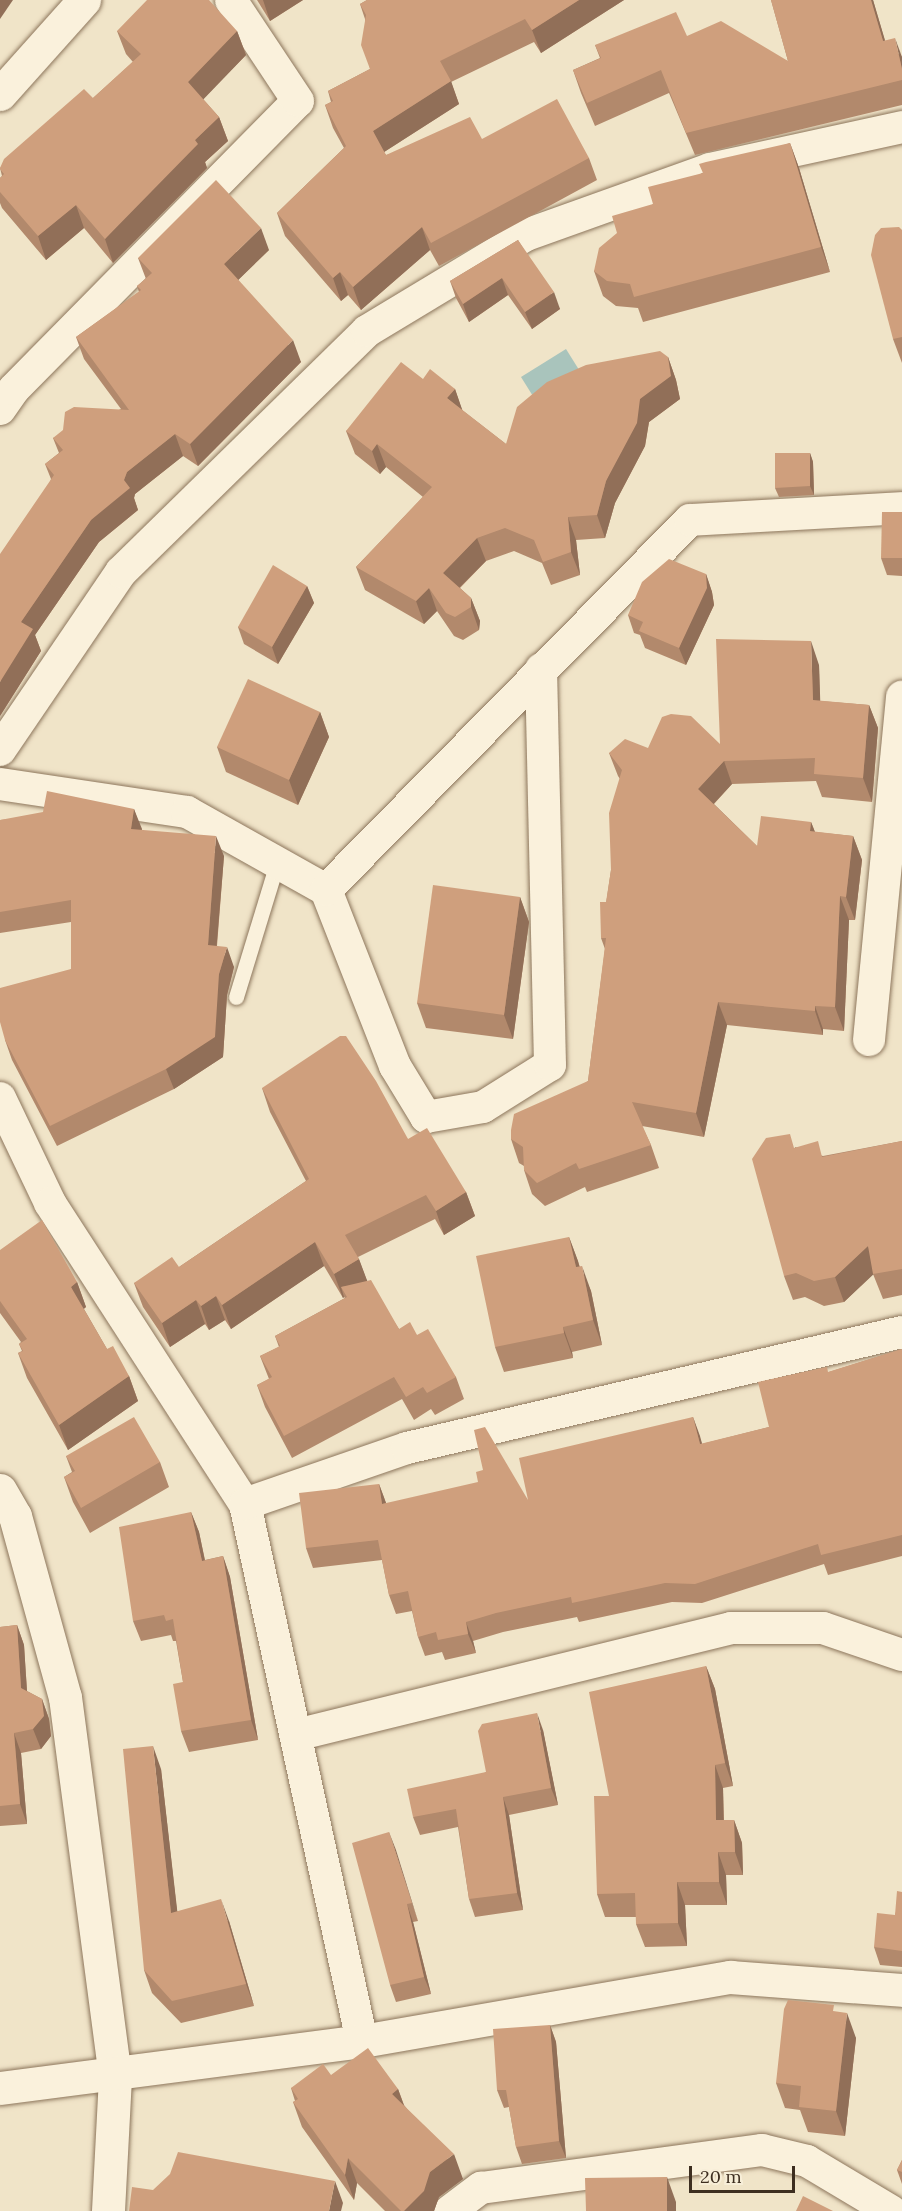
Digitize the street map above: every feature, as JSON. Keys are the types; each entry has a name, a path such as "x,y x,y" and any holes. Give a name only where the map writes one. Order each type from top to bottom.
{"street":[{"path":"0,94 84,0"},
{"path":"0,409 14,389 298,101 231,0"},
{"path":"0,750 121,572 367,331 526,235 710,169 902,127"},
{"path":"326,890 690,520 902,508"},
{"path":"0,784 187,812 326,890 395,1066 426,1117 483,1107 550,1065 541,669"},
{"path":"869,1040 902,697"},
{"path":"0,1098 50,1203 245,1504 362,2041"},
{"path":"245,1504 407,1448 902,1332"},
{"path":"0,1490 15,1516 64,1697 115,2077 108,2211"},
{"path":"296,1735 731,1628 823,1628 902,1655"},
{"path":"0,2088 115,2077 362,2041 730,1977 902,1990"},
{"path":"450,2211 481,2188 762,2150 807,2161 891,2211"}],"lane":[{"path":"236,997 277,863"}],"water":[{"path":"566,349 581,373 536,401 521,377"}],"building":[{"path":"147,0 209,0 237,31 188,82 219,117 195,140 198,144 105,239 76,205 38,236 0,192 0,178 4,174 0,168 4,159 84,89 93,98 141,54 117,31"},
{"path":"367,0 579,0 532,30 525,19 440,61 451,81 373,131 386,155 470,117 482,139 557,99 589,158 431,243 422,227 353,287 340,272 333,278 277,213 346,146 325,105 333,101 328,91 370,69 361,45 366,15 360,4"},
{"path":"771,0 871,0 883,41 895,38 902,69 902,80 686,133 661,70 587,103 573,70 601,58 595,45 676,12 687,36 721,21 788,61"},
{"path":"790,143 821,247 634,297 630,284 607,281 594,271 599,248 617,233 612,216 653,204 648,187 703,173 699,164"},
{"path":"216,180 261,228 224,264 293,340 190,444 175,434 127,472 124,480 130,488 91,520 21,622 33,629 0,682 0,554 54,475 45,464 63,450 53,438 63,430 65,412 74,407 129,410 76,337 141,290 137,286 152,273 138,258"},
{"path":"899,227 902,230 902,337 893,339 871,255 875,235 881,228"},
{"path":"518,240 554,292 525,312 502,278 463,304 450,281"},
{"path":"660,351 668,357 671,376 640,399 637,423 606,481 597,515 568,517 571,552 543,562 534,540 505,528 477,538 443,573 471,598 471,607 455,617 446,613 429,588 416,601 356,567 432,487 377,444 372,451 346,431 401,362 423,379 430,369 455,389 447,398 506,444 517,407 547,382 586,365"},
{"path":"775,453 810,453 810,486 775,488"},
{"path":"882,512 902,512 902,558 881,558"},
{"path":"669,559 706,574 707,588 679,648 639,631 643,622 628,615 642,582"},
{"path":"273,565 307,586 272,647 238,627"},
{"path":"716,639 811,641 813,700 869,705 863,778 814,774 815,758 724,761 698,789 757,846 761,816 811,822 810,831 853,836 846,897 840,896 835,1007 815,1006 815,1011 718,1002 696,1113 632,1102 651,1145 579,1169 576,1163 537,1183 524,1170 523,1147 511,1139 511,1130 514,1114 588,1081 606,938 601,938 600,902 606,902 611,870 609,813 622,770 609,753 625,739 648,748 662,717 671,714 691,716 720,744"},
{"path":"248,679 320,712 289,780 217,747"},
{"path":"47,791 134,809 131,829 216,836 208,945 227,947 219,974 215,1037 166,1069 50,1126 5,1040 0,1022 0,988 71,969 71,900 0,912 0,820 43,812"},
{"path":"433,885 520,897 504,1015 417,1003"},
{"path":"340,1036 346,1036 376,1081 408,1139 427,1128 466,1192 436,1211 426,1195 345,1235 359,1259 334,1274 315,1242 222,1305 216,1296 201,1306 196,1300 162,1323 134,1283 172,1257 179,1267 309,1179 262,1088"},
{"path":"790,1134 794,1148 818,1141 822,1157 902,1141 902,1269 873,1274 868,1246 835,1277 814,1281 796,1273 784,1276 752,1159 766,1138"},
{"path":"42,1220 77,1282 71,1287 107,1349 113,1346 129,1376 59,1425 18,1353 23,1351 19,1344 27,1339 0,1301 0,1250"},
{"path":"569,1237 576,1267 582,1266 593,1320 563,1327 564,1333 495,1347 476,1256"},
{"path":"371,1280 399,1329 410,1322 417,1335 428,1329 456,1377 427,1393 423,1387 406,1397 394,1377 284,1436 257,1385 272,1377 260,1356 280,1346 275,1336 347,1297 341,1287"},
{"path":"902,1349 902,1535 821,1555 818,1544 695,1584 665,1583 572,1603 571,1597 496,1613 466,1622 468,1634 438,1640 436,1632 418,1637 408,1591 389,1595 378,1540 306,1548 299,1493 379,1484 382,1504 478,1482 476,1472 483,1470 474,1430 485,1427 528,1500 519,1458 693,1417 700,1444 769,1427 758,1382 827,1367 828,1372"},
{"path":"134,1417 160,1462 81,1508 64,1477 75,1471 66,1456"},
{"path":"191,1512 202,1561 223,1556 251,1720 181,1731 173,1684 183,1682 173,1619 166,1621 164,1615 133,1621 119,1527"},
{"path":"17,1625 21,1688 42,1699 44,1716 33,1729 14,1733 20,1804 0,1806 0,1627"},
{"path":"706,1666 725,1763 715,1765 716,1820 734,1820 735,1852 718,1852 719,1882 677,1882 678,1923 636,1924 635,1893 597,1894 594,1796 609,1796 589,1692"},
{"path":"537,1713 551,1788 503,1797 517,1893 469,1899 456,1809 413,1817 407,1789 486,1772 478,1731 482,1724"},
{"path":"153,1746 171,1913 221,1899 246,1984 172,2001 144,1970 123,1749"},
{"path":"389,1832 412,1903 407,1904 424,1977 390,1985 352,1843"},
{"path":"897,1891 902,1892 902,1951 874,1947 877,1913 895,1915"},
{"path":"788,2000 834,2005 833,2011 847,2013 836,2111 799,2107 801,2086 776,2083 784,2009"},
{"path":"550,2025 559,2141 516,2147 506,2090 497,2090 493,2029"},
{"path":"368,2048 398,2089 392,2094 454,2154 430,2172 424,2191 404,2211 401,2211 348,2158 345,2175 293,2102 298,2099 291,2088 323,2064 331,2075"},
{"path":"178,2152 335,2181 329,2211 129,2211 132,2187 153,2190 170,2174"},
{"path":"902,2160 902,2172 897,2170"},
{"path":"667,2177 667,2211 586,2211 585,2178"},
{"path":"803,2196 833,2211 796,2211"}]}
